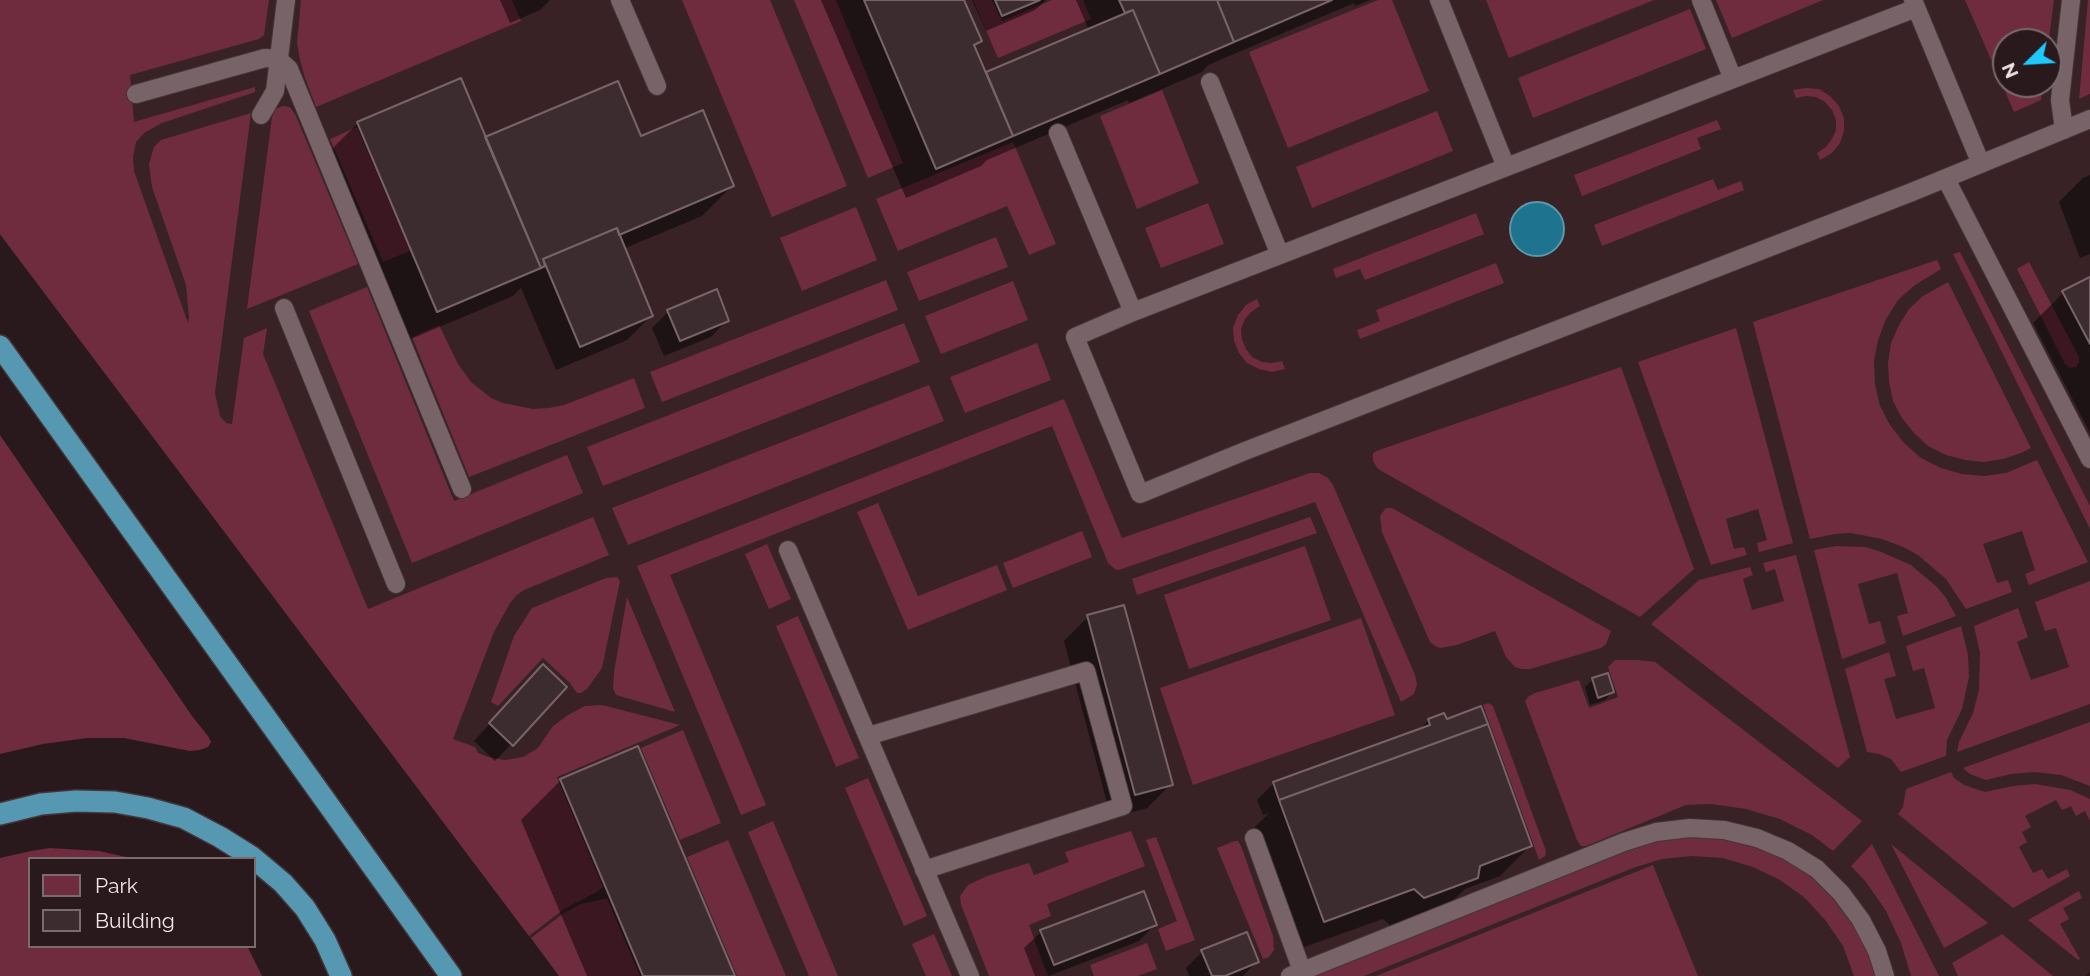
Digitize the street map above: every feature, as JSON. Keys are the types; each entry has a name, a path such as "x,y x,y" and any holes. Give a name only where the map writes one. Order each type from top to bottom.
{"highway":[{"path":"0,346 451,976"},
{"path":"0,814 41,804 115,802 184,818 250,857"},
{"path":"256,861 283,883 305,908 325,940 341,976"}],"lane":[{"path":"261,115 275,91 286,0"},
{"path":"620,0 657,86"},
{"path":"1439,0 1506,167"},
{"path":"1701,0 1733,79"},
{"path":"2064,130 2060,100 2071,0"},
{"path":"1981,164 1914,4 1733,79 1133,312 1075,337 1140,494 1946,178 1981,164 2064,130 2090,119"},
{"path":"136,94 265,58 278,60 289,69 462,489"},
{"path":"1210,82 1280,255"},
{"path":"1058,134 1133,312"},
{"path":"1946,178 2090,458"},
{"path":"284,308 396,584"},
{"path":"788,550 970,976"},
{"path":"868,736 1086,671 1123,806 925,870"},
{"path":"1254,838 1296,974 1624,842 1656,832 1690,828 1724,830 1757,838 1788,851 1817,869 1841,893 1861,920 1877,951 1885,976"}],"shaded area":[{"path":"0,0 2090,0 2090,972 2085,976 559,976 0,235"}],"green space":[{"path":"0,0 269,0 264,35 259,39 130,75 134,122 255,87 255,92 162,123 144,133 136,142 134,171 188,323 186,285 152,187 149,164 154,147 161,140 251,113 215,393 220,416 226,423 232,424 244,338 267,328 263,354 368,609 593,517 609,555 524,590 510,603 494,632 453,739 475,747 478,753 488,757 505,760 523,757 538,748 553,726 585,706 602,705 680,725 557,777 603,887 564,909 529,936 0,234"},
{"path":"301,0 512,0 521,21 316,107 305,78 297,43"},
{"path":"682,0 770,0 847,186 772,217"},
{"path":"794,0 836,0 903,163 868,178"},
{"path":"973,0 992,0 1002,21 1052,0 1083,0 1091,19 998,58"},
{"path":"1378,0 1392,0 1429,91 1288,148 1249,52"},
{"path":"1486,0 1654,0 1509,58"},
{"path":"1716,0 1823,0 1732,38"},
{"path":"1965,0 2054,0 2050,28 1992,28 1992,62"},
{"path":"2088,0 2090,94 2079,99"},
{"path":"1690,9 1706,49 1533,118 1518,78"},
{"path":"1819,89 1830,96 1839,106 1844,118 1840,143 1832,153 1820,160 1817,153 1832,139 1836,120 1832,110 1816,97 1796,98 1793,90"},
{"path":"1162,90 1199,183 1137,209 1100,116"},
{"path":"2008,98 2041,98 2041,100 2014,112"},
{"path":"290,107 296,116 358,264 247,309 272,117 275,109"},
{"path":"1437,111 1453,151 1312,208 1296,167"},
{"path":"1717,120 1721,129 1697,138 1701,149 1582,196 1574,175"},
{"path":"357,127 410,251 383,262 330,139"},
{"path":"1013,142 1056,244 1029,255 1007,206 898,251 876,199"},
{"path":"1713,179 1718,190 1741,181 1744,190 1602,246 1594,225"},
{"path":"1208,203 1224,244 1161,268 1145,228"},
{"path":"856,207 877,260 802,291 780,238"},
{"path":"1476,213 1484,234 1365,280 1360,269 1336,278 1333,269"},
{"path":"996,237 1008,267 919,301 907,272"},
{"path":"1960,252 2090,506 2090,529 1953,254"},
{"path":"1937,260 1941,269 1915,285 1898,300 1886,319 1874,361 1880,406 1904,443 1921,458 1941,468 1984,476 2006,473 2037,460 2088,562 2029,585 2025,574 2035,570 2022,531 1983,544 1997,583 2008,580 2012,592 1966,609 1946,579 1918,555 1903,547 1882,539 1851,533 1810,539 1753,322"},
{"path":"2029,262 2079,357 2076,367 2070,368 2065,364 2017,269"},
{"path":"1496,263 1504,283 1360,339 1357,330 1380,321 1376,310"},
{"path":"886,280 898,310 662,402 650,372"},
{"path":"1013,281 1028,320 941,354 925,316"},
{"path":"1948,282 2031,448 2021,453 1984,462 1946,455 1928,446 1914,433 1893,401 1888,363 1891,343 1899,325 1909,309 1923,296"},
{"path":"367,287 454,501 567,455 583,493 412,563 309,311"},
{"path":"1257,299 1260,306 1245,319 1241,329 1246,349 1252,357 1262,362 1282,361 1285,369 1272,372 1247,363 1234,341 1233,328 1238,315 1246,305"},
{"path":"904,323 920,362 603,486 587,447"},
{"path":"439,325 458,364 471,382 491,398 503,403 533,409 549,408 564,405 634,378 645,408 469,477 412,337"},
{"path":"1736,328 1793,543 1759,552 1757,543 1767,540 1758,509 1726,519 1734,549 1744,547 1747,555 1711,565 1638,362"},
{"path":"1037,343 1051,380 965,413 950,377"},
{"path":"1621,367 1694,569 1640,617 1378,469 1373,461 1373,453 1379,450"},
{"path":"929,385 944,421 628,545 612,508"},
{"path":"1064,399 1122,538 1310,473 1319,473 1328,478 1415,675 1417,684 1414,694 1401,702 1315,502 1119,570 1115,569 1108,563 1052,426 670,575 766,805 741,815 637,566"},
{"path":"0,435 208,736 211,742 208,747 190,751 124,738 87,738 0,754"},
{"path":"878,503 918,596 997,565 1007,590 908,630 857,512"},
{"path":"1386,508 1392,508 1611,631 1606,644 1601,648 1530,669 1515,667 1506,657 1495,631 1457,645 1440,648 1435,646 1430,642 1382,532 1380,516"},
{"path":"1310,517 1317,533 1137,595 1132,579"},
{"path":"1082,531 1092,557 1013,588 1003,563"},
{"path":"767,544 791,599 769,609 745,554"},
{"path":"1305,546 1331,620 1189,669 1164,595"},
{"path":"1836,546 1865,547 1911,565 1937,587 1956,616 1903,636 1897,616 1908,613 1897,573 1858,584 1869,624 1880,621 1886,643 1842,659 1814,550"},
{"path":"1796,555 1850,757 1838,768 1651,624 1699,580 1750,567 1753,575 1743,579 1752,610 1784,601 1775,569 1766,572 1763,563"},
{"path":"617,577 620,581 602,668 587,689 577,693 543,658 498,706 491,702 514,636 532,608 606,578"},
{"path":"2090,581 2090,704 1957,752 1979,690 1980,653 1974,626 2018,608 2028,637 2017,642 2031,680 2069,667 2056,628 2045,631 2035,602"},
{"path":"627,597 675,712 616,695 613,688"},
{"path":"798,616 859,758 836,767 776,626"},
{"path":"1361,618 1395,715 1193,785 1160,688"},
{"path":"1961,626 1968,655 1969,677 1962,709 1947,740 1946,756 1901,772 1891,759 1867,752 1845,669 1889,652 1896,676 1884,679 1896,719 1935,708 1924,668 1913,671 1906,646"},
{"path":"1615,660 1655,662 1862,821 1833,851 1812,835 1780,819 1746,809 1711,804 1686,805 1581,846 1525,701 1535,693 1579,680 1589,708 1618,697 1608,667"},
{"path":"1488,703 1493,706 1546,851 1545,856 1539,860 1483,705"},
{"path":"2090,722 2090,786 2061,775 2035,772 1986,780 1963,768"},
{"path":"683,730 721,823 680,840 641,748"},
{"path":"1951,772 1954,778 1964,785 1985,792 2035,784 2070,790 2090,799 2090,821 2085,811 2076,816 2071,806 2062,810 2056,800 2025,816 2031,827 2022,832 2027,842 2019,847 2033,873 2042,869 2048,879 2067,869 2070,876 2013,908 1898,814 1903,807 1906,789"},
{"path":"868,778 927,916 904,926 845,788"},
{"path":"773,821 838,976 809,976 748,832"},
{"path":"1131,831 1145,866 1047,904 1051,916 1029,925 1048,976 989,976 961,905 960,896 968,885 1029,863 1034,875 1069,862 1065,852"},
{"path":"1691,836 1722,838 1754,846 1784,858 1811,876 1835,899 1854,925 1869,954 1876,976 1854,976 1843,946 1826,921 1805,898 1780,880 1753,867 1723,858 1692,856 1662,859 1633,868 1364,976 1312,976 1627,850 1658,840"},
{"path":"1156,837 1195,940 1166,951 1158,929 1177,921 1146,840"},
{"path":"728,840 786,976 737,976 687,857"},
{"path":"1235,841 1241,846 1273,936 1274,950 1269,957 1263,959 1217,848"},
{"path":"1872,844 1939,976 1911,976 1901,943 1886,911 1851,866"},
{"path":"1891,844 1988,923 1944,948"},
{"path":"50,848 99,851 126,857 28,857 28,948 248,948 262,976 0,976 0,858"},
{"path":"1653,865 1698,976 1376,976"},
{"path":"2079,891 2082,898 2063,908 2069,919 2060,924 2080,959 2078,960 2028,920"},
{"path":"607,898 640,976 559,976 531,938 564,913 581,904"},
{"path":"934,934 952,976 926,976 912,944"},
{"path":"2002,934 2053,976 1958,976 1952,963"},
{"path":"1147,943 1157,969 1138,976 1094,976 1090,965"}],"water":[{"path":"1537,202 1556,210 1564,229 1556,248 1537,256 1518,248 1510,229 1518,210"}],"building":[{"path":"864,0 964,0 982,41 974,45 1013,136 936,169"},
{"path":"995,0 1040,0 1002,16"},
{"path":"1119,0 1217,0 1234,42 1160,74 1133,10 1125,13"},
{"path":"1217,0 1332,0 1234,42"},
{"path":"1133,10 1160,74 1013,136 986,72"},
{"path":"461,78 541,268 437,312 357,122"},
{"path":"618,81 641,136 703,110 734,186 619,235 617,228 543,259 545,266 541,268 485,137"},
{"path":"617,228 653,316 580,347 543,259"},
{"path":"2090,277 2090,344 2062,291"},
{"path":"717,289 729,321 680,341 667,310"},
{"path":"1124,605 1173,785 1135,795 1087,615"},
{"path":"543,664 567,687 513,746 489,723"},
{"path":"1608,673 1614,692 1598,698 1592,678"},
{"path":"1481,706 1488,724 1279,800 1273,782 1430,725 1428,719 1444,713 1447,719"},
{"path":"1488,724 1532,846 1480,866 1478,878 1424,898 1414,889 1324,922 1279,800"},
{"path":"638,746 735,976 643,976 560,779"},
{"path":"1144,891 1157,925 1054,965 1040,930"},
{"path":"1247,932 1259,962 1225,976 1212,976 1201,950"}]}
